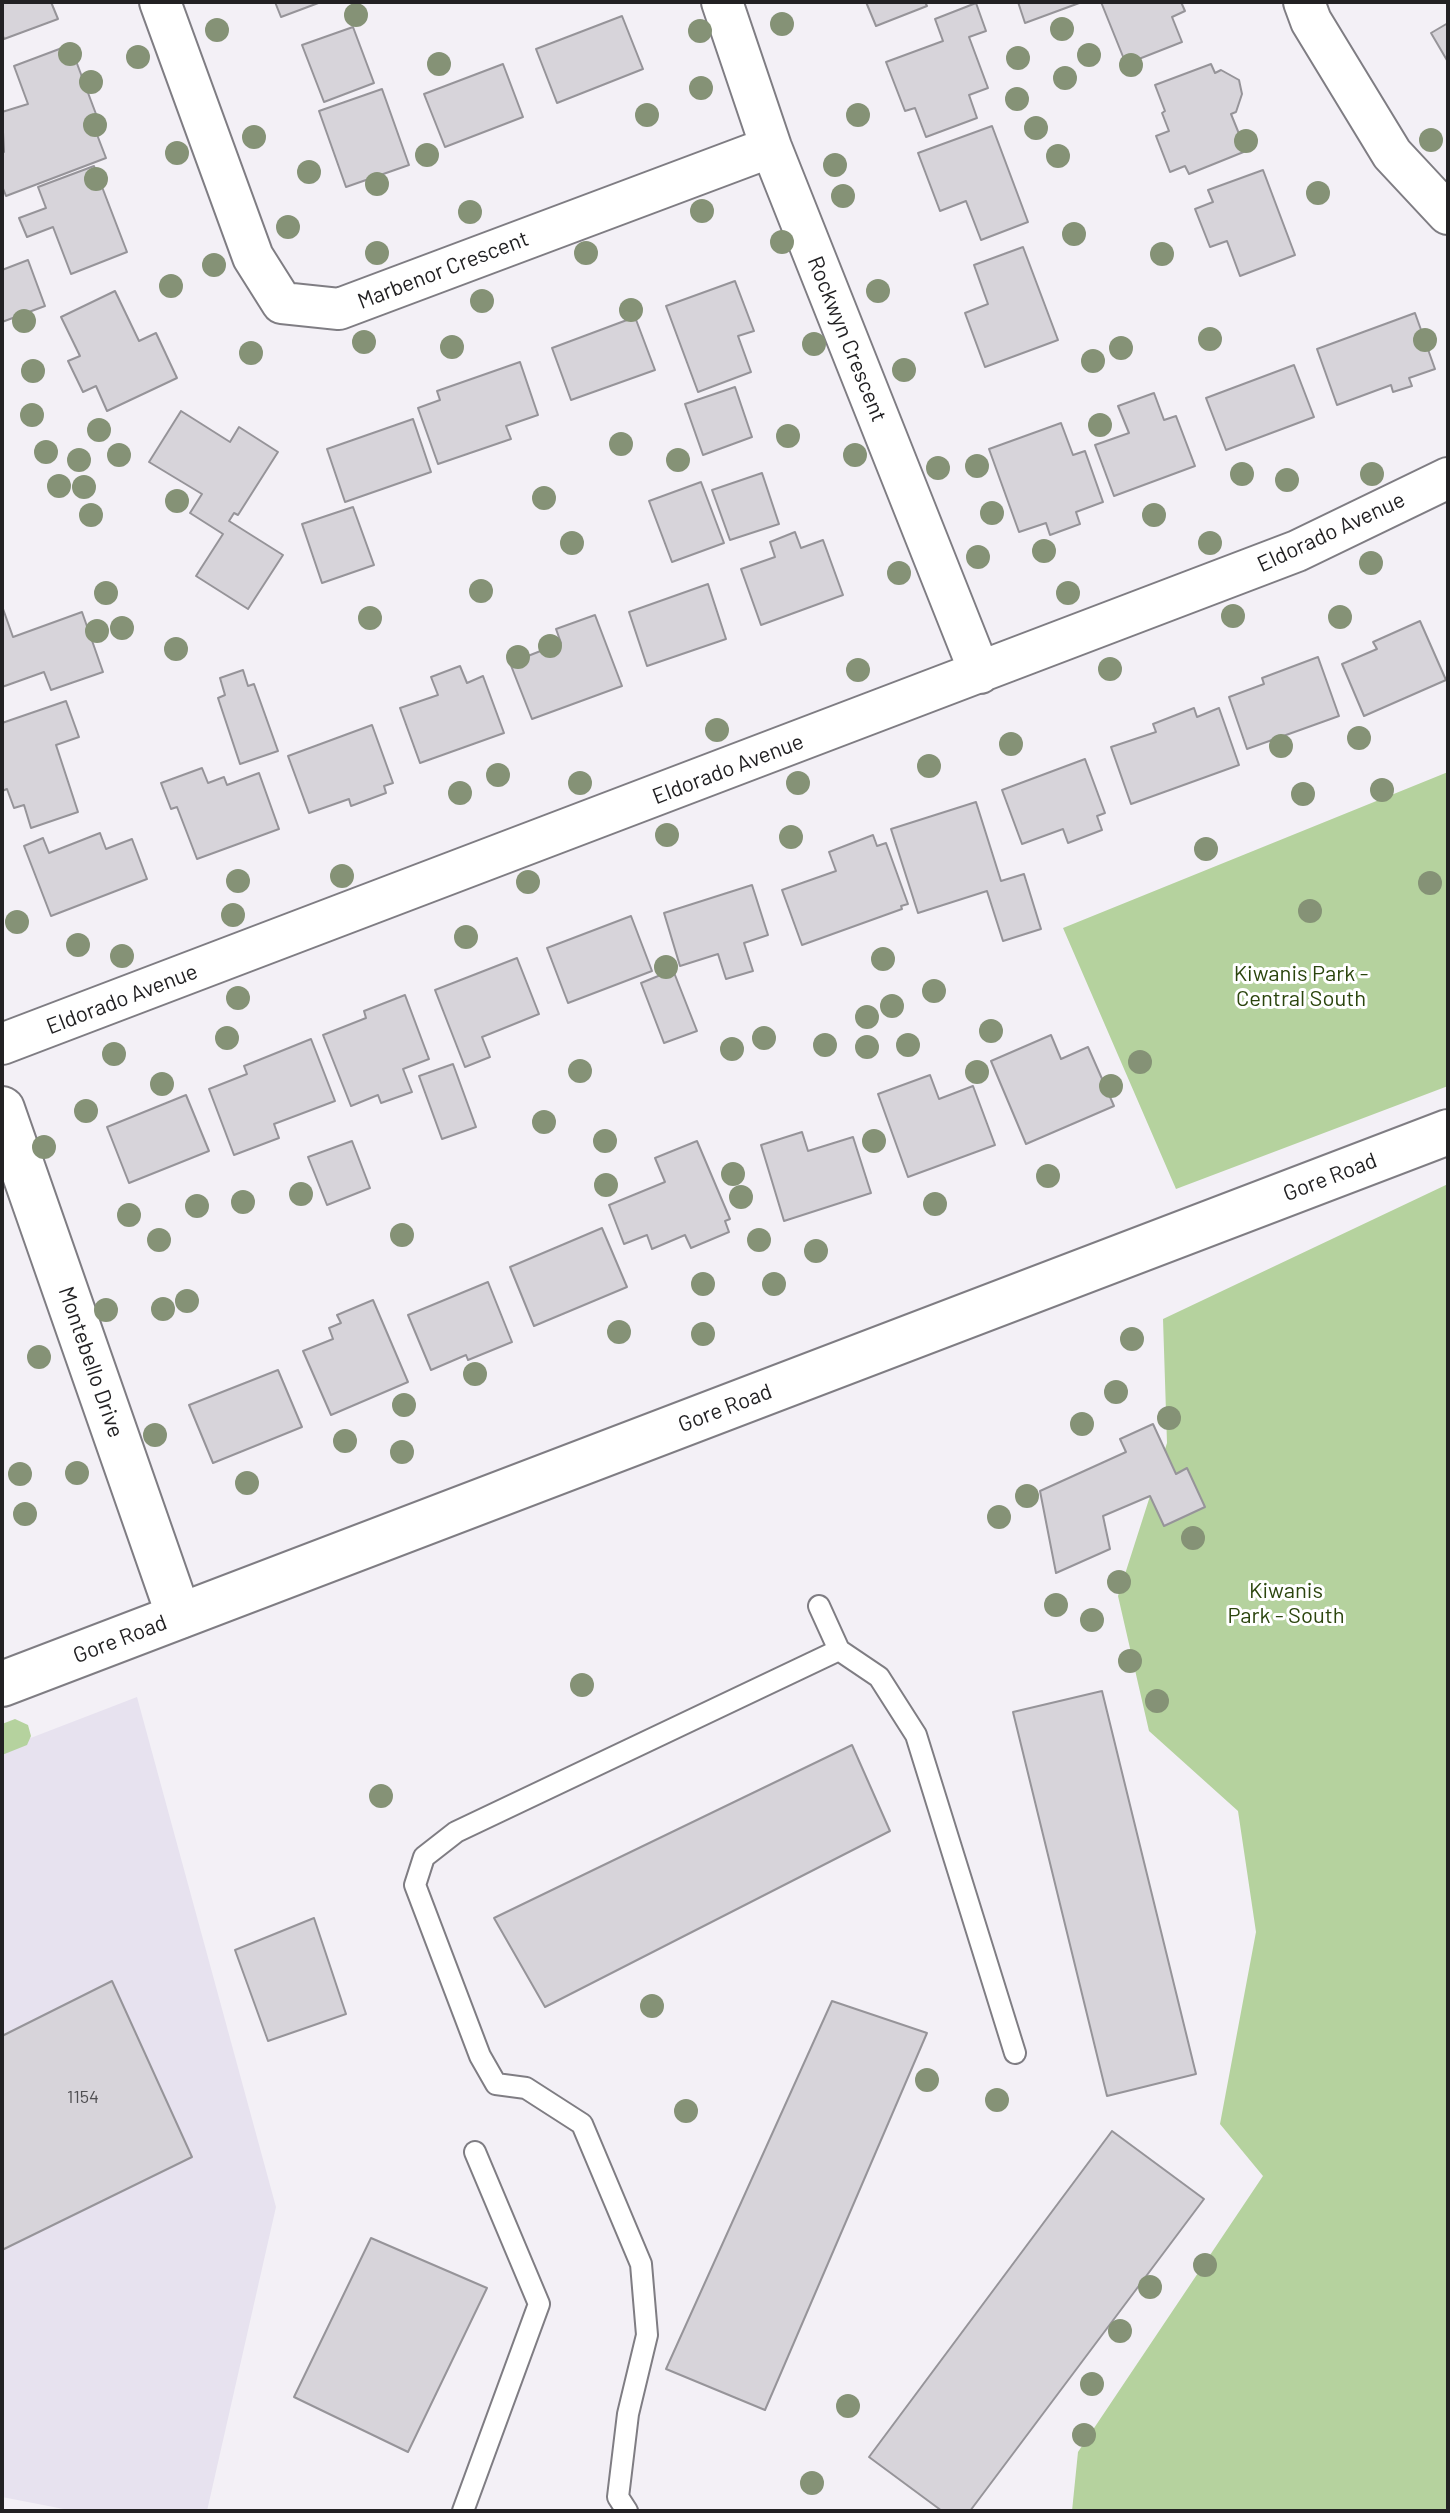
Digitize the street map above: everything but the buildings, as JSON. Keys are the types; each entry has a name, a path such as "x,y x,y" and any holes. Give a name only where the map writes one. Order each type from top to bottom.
{"main road":[{"name":"Montebello Drive","path":"2,1109 179,1616"},
{"name":"Gore Road","path":"2,1684 1448,1132"}],"street":[{"name":"Marbenor Crescent","path":"160,2 253,257 282,303 339,309 771,147"},
{"name":"Rockwyn Crescent","path":"722,2 771,147 980,673"},
{"path":"1304,2 1311,21 1392,154 1448,214"},
{"name":"Eldorado Avenue","path":"2,1044 1297,551 1448,478"}],"lane":[{"path":"819,1606 839,1650 879,1677 916,1735 1015,2053"},
{"path":"627,2511 618,2497 628,2414 647,2335 641,2264 582,2124 526,2088 496,2084 480,2056 415,1885 424,1857 456,1832 839,1650"},
{"path":"463,2511 539,2304 475,2152"}],"shaded area":[{"path":"137,1697 276,2207 207,2511 74,2511 2,2497 2,1749"}],"green space":[{"name":"Kiwanis Park - Central South","path":"1448,772 1448,1086 1176,1189 1063,928"},
{"name":"Kiwanis Park - South","path":"1448,1184 1448,2511 1072,2511 1078,2452 1263,2176 1220,2124 1256,1932 1238,1811 1149,1731 1118,1596 1167,1443 1163,1319"},
{"path":"15,1719 28,1725 31,1736 27,1745 2,1755 2,1724"}]}
